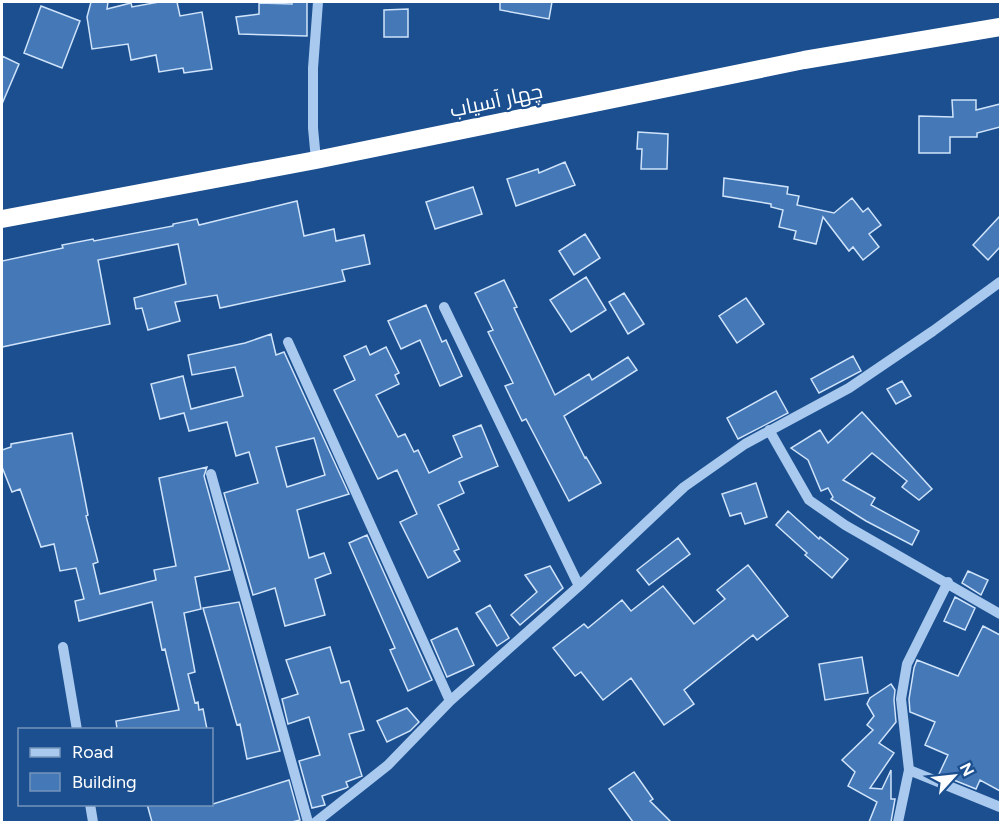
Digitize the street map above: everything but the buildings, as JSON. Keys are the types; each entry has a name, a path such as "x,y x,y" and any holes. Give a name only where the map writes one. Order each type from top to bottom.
{"highway":[{"name":"چهار آسیاب","path":"2,219 316,160 804,60 1000,27"}],"street":[{"path":"316,160 313,128 313,68 318,2"},
{"path":"316,822 388,765 450,701 579,586 684,487 745,444 849,388 1000,282"},
{"path":"444,307 579,586"},
{"path":"288,342 450,701"},
{"path":"769,430 809,500 845,525 948,582 1000,614"},
{"path":"211,474 309,822"},
{"path":"898,822 909,770 901,699 907,664 948,582"},
{"path":"63,647 77,728"},
{"path":"909,770 1000,807"},
{"path":"90,806 93,822"}]}
